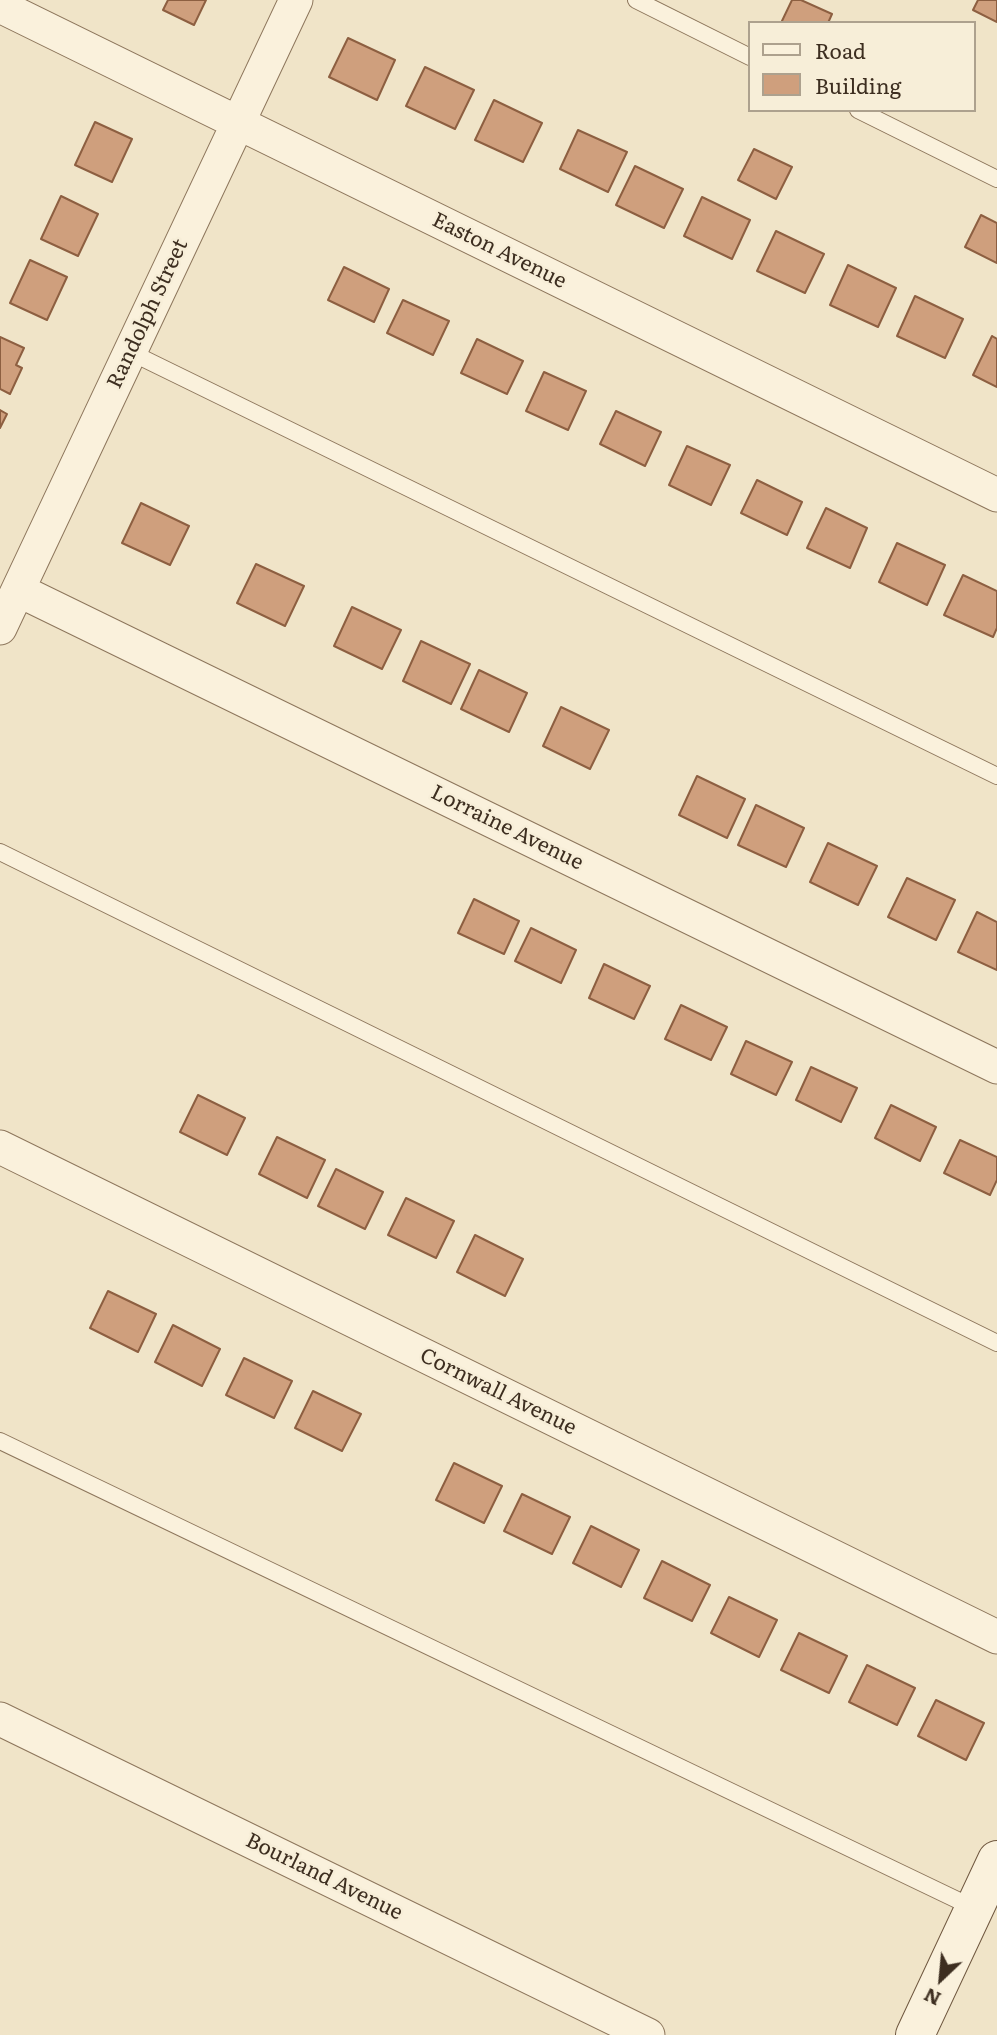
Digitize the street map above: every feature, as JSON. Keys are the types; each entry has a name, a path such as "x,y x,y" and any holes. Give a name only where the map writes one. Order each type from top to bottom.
{"street":[{"name":"Randolph Street","path":"0,628 296,0"},
{"name":"Easton Avenue","path":"0,6 997,495"},
{"name":"Lorraine Avenue","path":"18,590 997,1067"},
{"name":"Cornwall Avenue","path":"0,1147 997,1637"},
{"name":"Bourland Avenue","path":"0,1718 648,2035"},
{"path":"915,2035 997,1860"}],"lane":[{"path":"636,0 748,56"},
{"path":"862,112 997,179"},
{"path":"131,352 997,776"},
{"path":"0,852 997,1343"},
{"path":"0,1441 974,1908"}],"building":[{"path":"168,0 206,0 194,25 163,10"},
{"path":"792,0 801,0 832,14 829,21 782,21"},
{"path":"978,0 997,0 997,22 973,10"},
{"path":"348,38 395,60 377,100 329,77"},
{"path":"425,67 474,90 455,129 406,106"},
{"path":"494,100 542,123 523,162 475,140"},
{"path":"95,122 132,139 112,182 75,165"},
{"path":"578,130 627,152 608,192 560,169"},
{"path":"754,149 792,167 776,199 738,180"},
{"path":"635,166 683,189 664,228 616,205"},
{"path":"61,196 98,214 78,256 41,239"},
{"path":"702,197 750,220 732,259 684,236"},
{"path":"981,215 997,223 997,263 965,247"},
{"path":"776,231 824,254 805,293 757,271"},
{"path":"30,260 67,277 47,320 10,303"},
{"path":"848,265 896,288 878,327 830,305"},
{"path":"344,267 389,289 374,322 328,300"},
{"path":"915,296 963,319 945,358 897,336"},
{"path":"403,300 449,321 433,355 387,333"},
{"path":"992,336 997,339 997,387 973,375"},
{"path":"0,337 24,348 16,365 22,368 10,394 0,389"},
{"path":"477,339 523,361 507,394 461,373"},
{"path":"544,372 586,391 568,430 526,411"},
{"path":"0,410 7,414 0,428"},
{"path":"616,411 661,432 645,466 600,444"},
{"path":"687,446 730,465 711,505 669,485"},
{"path":"757,480 802,502 787,535 741,513"},
{"path":"141,503 189,526 170,565 122,543"},
{"path":"826,508 867,528 850,568 807,548"},
{"path":"897,543 945,565 927,605 879,582"},
{"path":"256,564 304,586 285,626 237,603"},
{"path":"963,575 997,591 997,628 993,637 944,615"},
{"path":"352,607 401,630 382,669 334,646"},
{"path":"421,641 470,664 451,704 403,681"},
{"path":"479,670 527,693 509,732 461,709"},
{"path":"561,707 609,730 590,769 543,746"},
{"path":"697,776 745,799 727,838 679,815"},
{"path":"756,805 804,828 786,867 738,845"},
{"path":"828,843 877,866 858,905 810,882"},
{"path":"907,878 955,900 936,940 888,917"},
{"path":"474,899 519,921 504,954 458,933"},
{"path":"977,912 997,922 997,970 958,952"},
{"path":"531,928 576,950 561,983 515,961"},
{"path":"604,964 650,986 634,1019 589,998"},
{"path":"681,1005 727,1027 711,1060 665,1039"},
{"path":"746,1041 792,1062 776,1095 731,1074"},
{"path":"811,1067 857,1088 841,1122 796,1100"},
{"path":"198,1095 245,1118 227,1155 180,1132"},
{"path":"891,1105 936,1127 920,1161 875,1138"},
{"path":"277,1137 325,1160 307,1198 259,1174"},
{"path":"960,1140 997,1157 997,1180 990,1195 944,1173"},
{"path":"336,1169 383,1192 365,1229 318,1206"},
{"path":"406,1198 454,1221 436,1258 388,1235"},
{"path":"475,1235 523,1259 505,1296 457,1272"},
{"path":"108,1291 156,1314 138,1352 90,1328"},
{"path":"173,1325 220,1349 202,1386 155,1362"},
{"path":"244,1358 292,1381 274,1418 226,1395"},
{"path":"313,1391 361,1414 342,1451 295,1428"},
{"path":"454,1463 502,1486 484,1523 436,1500"},
{"path":"522,1494 570,1517 552,1554 504,1531"},
{"path":"591,1526 639,1550 621,1587 573,1563"},
{"path":"662,1561 710,1585 692,1621 644,1598"},
{"path":"729,1597 777,1620 759,1657 711,1633"},
{"path":"799,1633 847,1656 829,1693 781,1670"},
{"path":"867,1665 915,1688 897,1725 849,1702"},
{"path":"936,1700 984,1723 966,1760 918,1736"}]}
